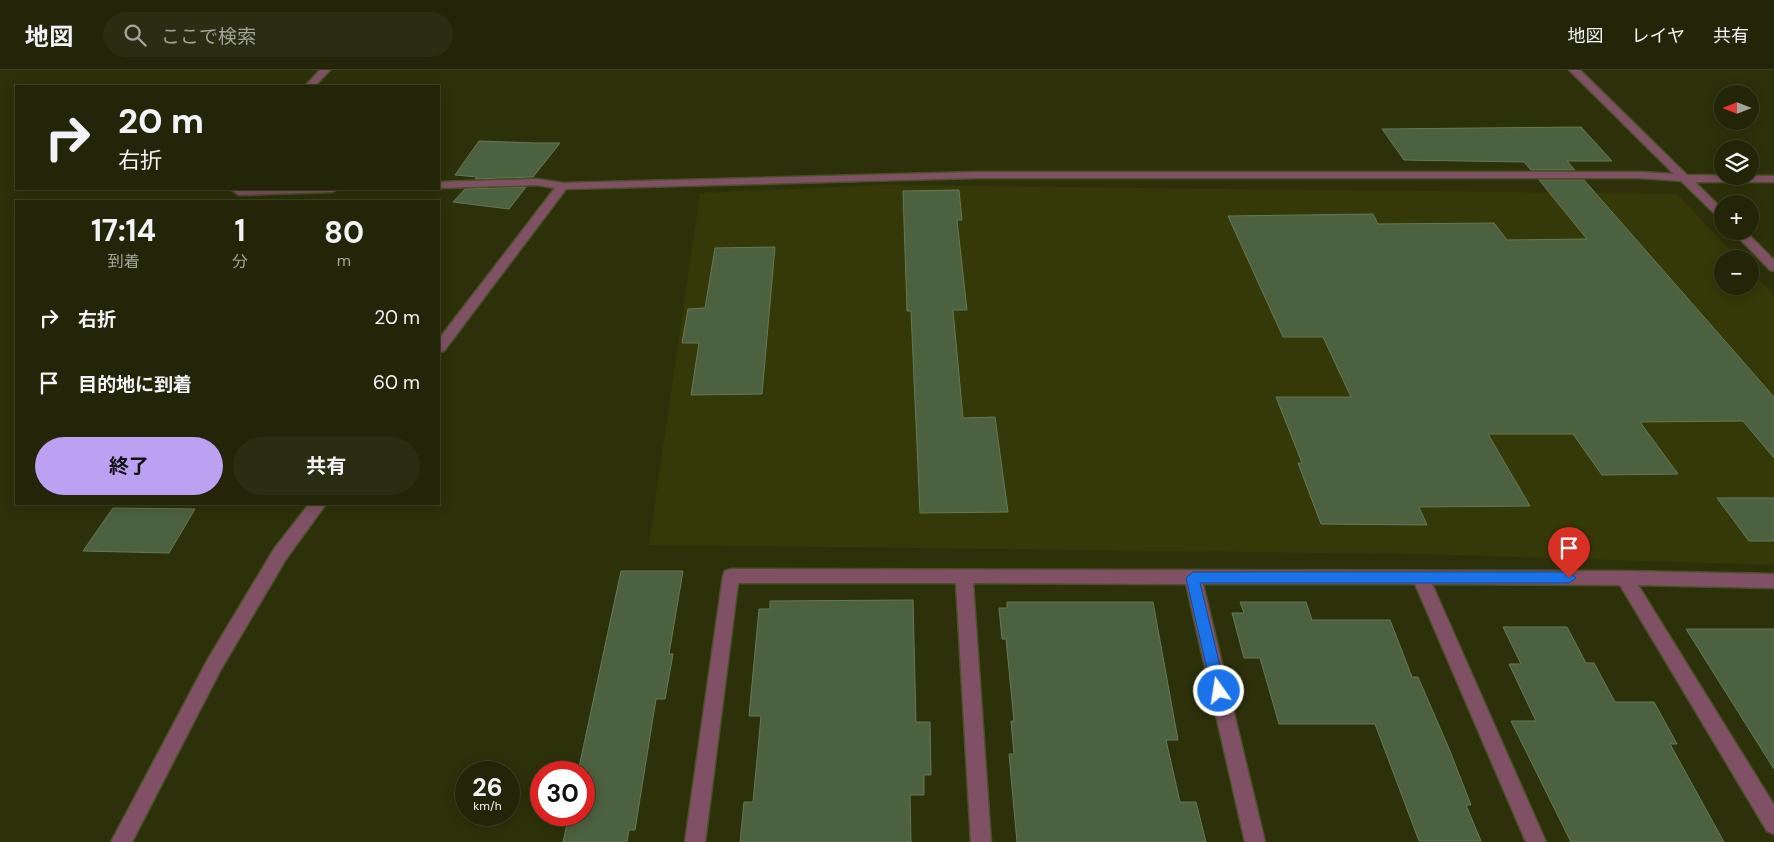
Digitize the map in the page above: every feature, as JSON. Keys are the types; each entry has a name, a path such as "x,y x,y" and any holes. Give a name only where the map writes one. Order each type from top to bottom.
{"street":[{"path":"311,85 325,70"},
{"path":"1574,70 1714,207"},
{"path":"440,185 537,182 563,186 976,175 1684,177 1714,180 1774,179"},
{"path":"440,347 563,186"},
{"path":"237,190 240,192 301,190"},
{"path":"1747,240 1774,267"},
{"path":"121,842 214,665 280,554 317,505"},
{"path":"696,842 731,576 1625,578 1774,581"},
{"path":"964,576 980,842"},
{"path":"1193,578 1255,842"},
{"path":"1422,578 1536,842"},
{"path":"1625,578 1774,824"}],"shaded area":[{"path":"887,185 1677,194 1714,233 1714,240 1721,240 1730,250 1714,250 1714,295 1759,295 1759,279 1774,295 1774,565 1420,554 649,545 700,193"}],"building":[{"path":"1581,127 1612,161 1567,161 1575,170 1531,170 1524,162 1404,160 1382,129"},
{"path":"479,141 560,143 533,177 475,179 477,177 455,175"},
{"path":"1539,180 1584,180 1774,397 1774,458 1743,421 1640,422 1678,474 1602,475 1573,434 1488,434 1530,506 1419,507 1427,525 1321,524 1298,463 1302,463 1276,397 1351,397 1323,337 1283,337 1228,216 1373,214 1378,224 1494,223 1507,240 1587,239"},
{"path":"526,187 509,209 453,202 465,189"},
{"path":"959,190 962,220 957,220 967,310 953,310 963,418 995,417 1008,512 920,513 911,311 907,311 903,191"},
{"path":"775,247 762,394 691,395 699,343 682,343 688,309 705,308 715,248"},
{"path":"1717,498 1774,498 1774,541 1749,541"},
{"path":"113,508 195,509 169,553 83,551"},
{"path":"621,571 683,571 669,654 673,654 665,699 656,699 635,830 629,830 627,842 563,842 567,826 595,826 595,761 580,761"},
{"path":"913,600 916,722 930,722 931,775 924,775 924,795 910,795 911,842 740,842 744,802 753,802 761,716 749,716 759,609 770,609 770,601"},
{"path":"1007,602 1153,602 1178,740 1166,740 1180,802 1196,802 1206,842 1017,842 1009,754 1014,754 1011,721 1014,721 1006,639 1002,639 999,608 1007,608"},
{"path":"1240,602 1306,602 1312,620 1390,620 1412,677 1418,677 1450,751 1471,805 1466,805 1481,841 1419,841 1375,724 1279,724 1260,658 1244,658 1232,613 1244,613"},
{"path":"1503,627 1567,627 1586,663 1594,663 1615,702 1654,702 1677,744 1670,744 1724,842 1571,842 1511,721 1536,721 1509,664 1521,664"},
{"path":"1686,629 1774,629 1774,769"}],"route":[{"path":"1219,691 1193,578 1569,578"}]}
